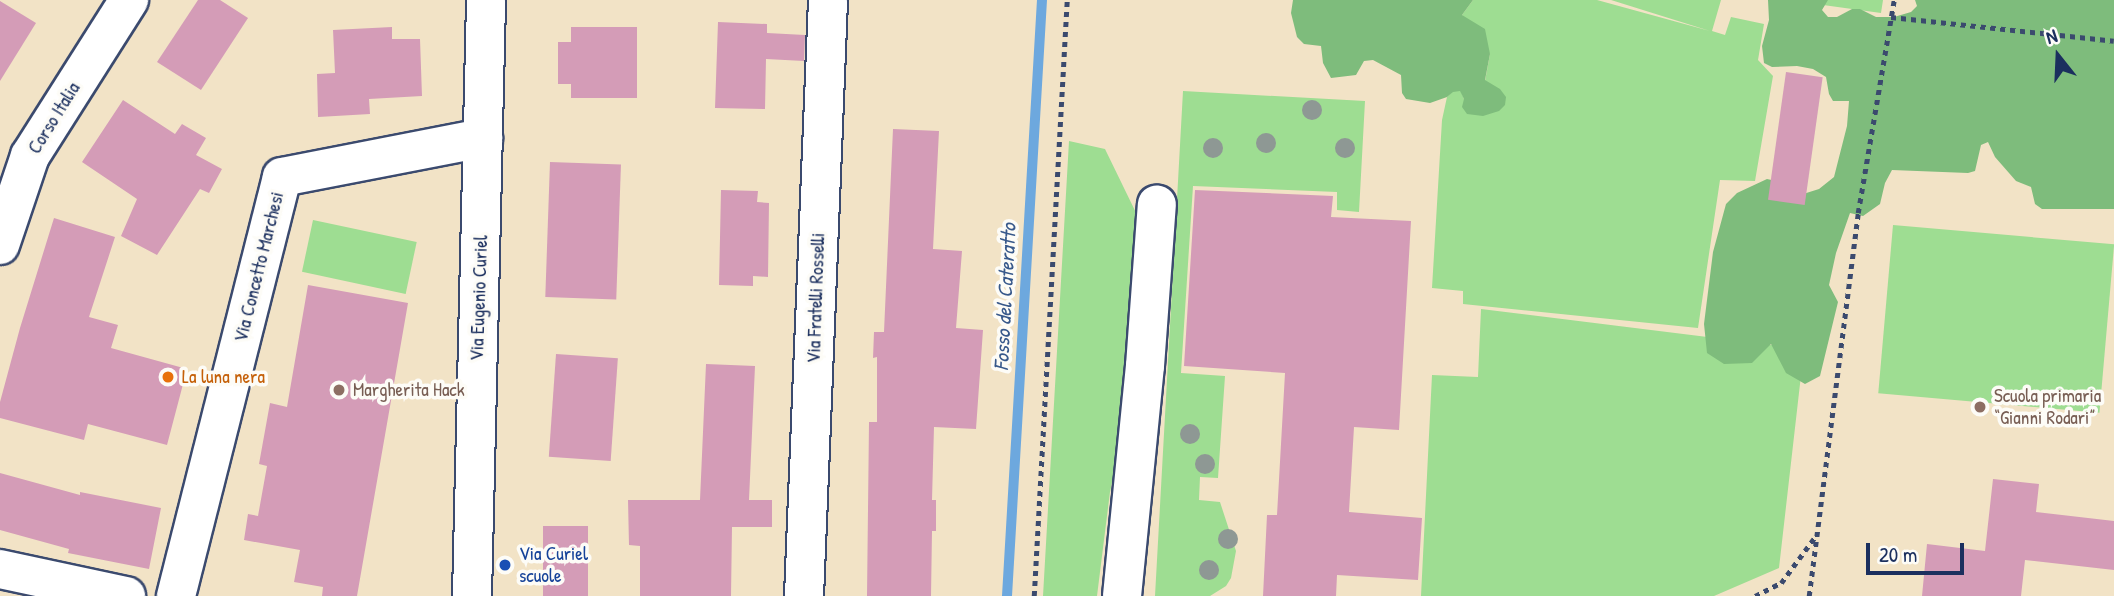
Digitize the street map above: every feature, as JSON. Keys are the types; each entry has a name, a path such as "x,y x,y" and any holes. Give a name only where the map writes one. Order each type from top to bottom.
{"street":[{"name":"Corso Italia","path":"0,246 30,156 129,0"},
{"name":"Via Eugenio Curiel","path":"472,596 486,0"},
{"name":"Via Fratelli Rosselli","path":"804,596 828,0"},
{"name":"Via Concetto Marchesi","path":"176,596 282,177 483,138"},
{"path":"1122,596 1145,366 1157,204"},
{"path":"0,569 126,596"}],"path":[{"path":"1034,596 1067,0"},
{"path":"1809,596 1858,213 1894,0"},
{"path":"1891,17 2114,41"},
{"path":"1755,596 1781,583 1817,534"}],"green space":[{"path":"1293,0 1473,0 1462,15 1485,29 1490,54 1485,80 1500,89 1506,97 1505,105 1499,111 1483,116 1467,114 1462,107 1464,99 1460,91 1430,103 1406,99 1402,93 1401,75 1373,60 1364,61 1356,75 1331,78 1323,63 1321,46 1304,44 1297,37 1291,13"},
{"path":"1473,0 1597,0 1710,31 1611,0 1721,0 1712,31 1725,35 1731,17 1764,24 1758,60 1773,76 1755,181 1720,180 1698,328 1463,304 1463,291 1432,288 1442,120 1447,97 1453,91 1461,91 1464,99 1491,86 1485,81 1490,54 1462,15"},
{"path":"1768,0 1828,0 1822,10 1828,17 1837,17 1852,9 1860,9 1876,17 1894,17 1911,12 1917,6 1915,0 2114,0 2114,209 2042,209 2035,204 2031,187 2016,181 1995,157 1988,142 1981,145 1975,171 1892,170 1885,183 1880,204 1863,216 1850,213 1836,253 1829,285 1838,302 1820,376 1805,384 1786,373 1771,344 1752,363 1724,364 1707,353 1704,324 1713,252 1726,204 1737,193 1767,179 1776,181 1800,195 1819,189 1834,177 1847,126 1849,101 1833,101 1826,77 1813,69 1797,66 1772,67 1764,63 1762,46 1769,20"},
{"path":"1787,0 1883,0 1881,13"},
{"path":"1183,91 1365,101 1359,212 1337,210 1337,192 1193,186 1181,373 1225,376 1218,478 1200,477 1199,500 1220,502 1236,551 1231,578 1226,586 1210,596 1155,596"},
{"path":"1069,141 1105,149 1141,223 1139,356 1110,492 1097,596 1043,596"},
{"path":"313,220 417,242 406,294 302,272"},
{"path":"1893,225 2114,244 2099,413 1878,393"},
{"path":"1481,309 1804,349 1779,568 1714,596 1421,596 1432,375 1478,377"}],"building":[{"path":"198,0 220,0 248,18 201,90 157,62"},
{"path":"0,1 36,23 0,81"},
{"path":"718,22 767,24 767,33 805,35 804,61 766,59 765,109 715,108"},
{"path":"392,27 392,39 420,39 422,96 369,99 370,114 318,117 317,74 335,73 333,30"},
{"path":"571,27 637,27 637,98 571,98 571,84 558,84 558,42 571,42"},
{"path":"1786,72 1823,77 1805,205 1768,200"},
{"path":"123,100 175,134 182,124 206,138 196,155 222,169 209,193 200,189 157,255 121,236 137,199 82,162"},
{"path":"893,129 939,131 933,249 962,251 956,328 983,330 976,429 934,427 932,500 936,500 936,531 932,531 931,596 867,596 869,422 877,422 877,357 873,358 874,332 884,332"},
{"path":"550,162 621,164 616,299 545,297"},
{"path":"721,190 758,191 757,202 769,203 768,277 753,276 753,286 719,285"},
{"path":"1195,190 1333,196 1331,217 1411,221 1399,430 1354,427 1349,512 1422,518 1418,580 1337,575 1336,596 1263,596 1267,515 1277,515 1285,373 1184,366"},
{"path":"54,218 115,237 89,317 118,325 111,348 187,369 167,445 88,424 84,440 0,418 0,402"},
{"path":"308,285 408,303 357,596 322,596 323,587 294,582 300,550 244,540 248,514 258,516 267,466 259,464 270,403 287,407"},
{"path":"556,354 618,358 611,461 549,457"},
{"path":"706,364 755,366 749,500 772,500 772,527 732,527 731,596 640,596 640,546 629,545 628,500 700,500"},
{"path":"0,473 80,495 80,492 161,508 149,569 68,553 69,549 0,530"},
{"path":"1993,479 2039,484 2036,512 2114,521 2114,570 2025,560 2021,596 1922,596 1927,544 1985,551"},
{"path":"543,526 588,526 588,596 543,596"}],"waterway":[{"name":"Fosso del Cateratto","path":"1007,596 1042,0"}],"place":[{"name":"La luna nera","path":"168,377"},
{"name":"Margherita Hack","path":"339,390"},
{"name":"Scuola primaria “Gianni Rodari”","path":"1980,407"},
{"name":"Via Curiel scuole","path":"505,565"}]}
